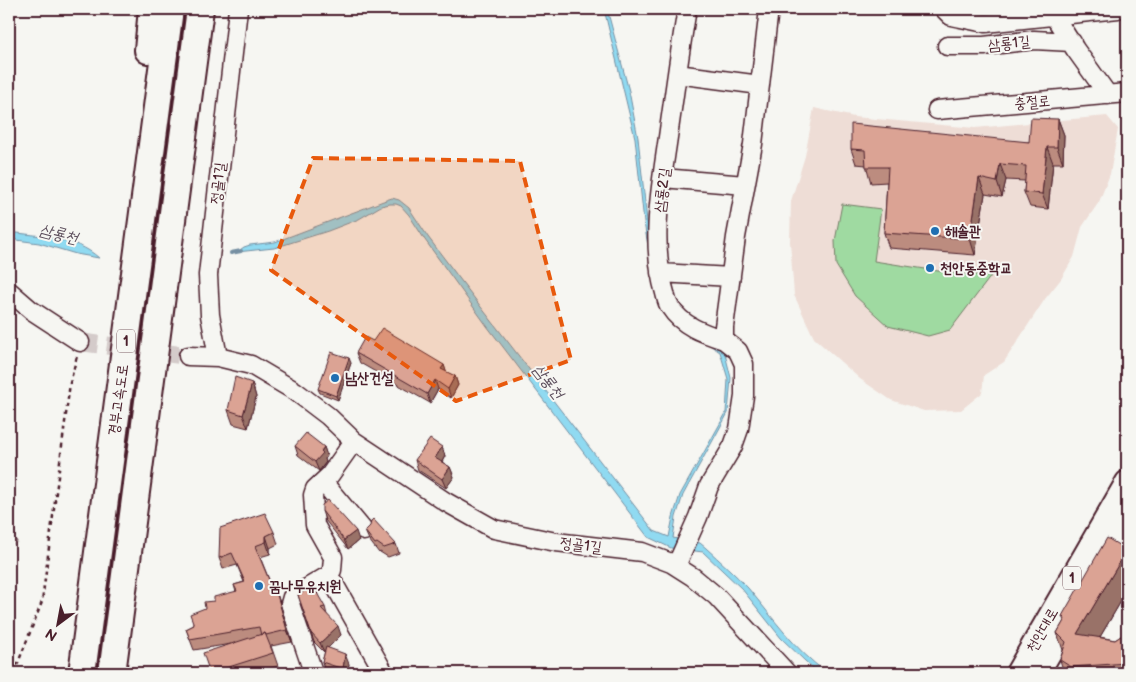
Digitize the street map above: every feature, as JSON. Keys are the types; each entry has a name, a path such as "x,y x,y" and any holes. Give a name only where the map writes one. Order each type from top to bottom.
{"highway":[{"path":"94,577 152,9"},
{"name":"경부고속도로","path":"82,673 170,9"},
{"name":"경부고속도로","path":"112,673 200,9"}],"main road":[{"name":"천안대로","path":"1017,673 1127,482"},
{"name":"천안대로","path":"1038,673 1127,518"}],"street":[{"name":"정골1길","path":"218,357 210,315 208,275 238,9"},
{"name":"삼룡2길","path":"679,561 709,486 733,446 739,429 744,396 744,364 738,351 724,340 700,332 681,321 669,306 660,273 658,221 687,9"},
{"path":"724,340 731,277 760,85 769,9"},
{"path":"944,9 951,16 985,23 1118,9"},
{"path":"1054,16 1108,95"},
{"name":"삼룡1길","path":"947,46 984,46 1034,40 1072,42"},
{"path":"677,74 760,85"},
{"name":"충절로","path":"937,110 1127,93"},
{"path":"663,178 745,185"},
{"path":"660,273 731,277"},
{"path":"9,291 31,310 80,342"},
{"name":"정골1길","path":"188,356 218,357 252,365 295,391 328,416 354,441 446,502 494,529 556,542 642,552 679,561 693,577 716,596 787,673"},
{"path":"316,672 290,604 292,597 329,575 332,570 333,557 315,525 313,495 316,489 330,476 354,441"},
{"path":"323,482 364,531"},
{"path":"329,575 382,669 380,673"}],"path":[{"path":"14,673 42,602 70,383 80,342"},
{"path":"9,545 17,541"}],"highlighted area":[{"path":"313,158 520,161 571,360 456,401 271,270"}],"shaded area":[{"name":"천안동중학교","path":"814,108 854,117 975,128 1107,116 1118,129 1110,174 1099,202 1082,227 1074,257 1004,362 984,375 982,393 961,410 924,411 891,400 860,379 814,338 794,295 790,242 791,201 805,156"}],"green space":[{"path":"842,204 881,209 874,261 951,273 991,276 950,330 928,336 888,326 855,296 836,265 835,241"}],"water":[{"path":"604,9 607,9 629,91 638,138 647,221 658,288 724,350 731,378 728,413 683,495 676,517 673,538 700,543 706,548 748,588 794,644 827,673 819,673 781,638 742,589 703,552 671,548 648,537 487,326 401,206 390,204 381,206 359,219 274,248 237,252 250,245 275,242 392,198 399,200 409,208 428,237 481,307 654,531 669,537 680,495 726,413 728,379 720,352 665,315 655,289 644,222 635,138"},
{"path":"9,232 45,236 68,242 90,251 99,258 76,254 39,243 9,239"}],"building":[{"path":"1031,118 1058,119 1057,147 1047,147 1042,194 1024,192 1026,166 1000,164 997,182 979,178 970,239 884,233 888,167 866,167 865,150 851,149 851,124 1029,142"},
{"path":"382,328 444,365 441,369 455,376 448,389 435,380 427,394 356,353 365,337 373,341"},
{"name":"남산건설","path":"331,352 349,358 336,396 318,389"},
{"path":"235,377 252,383 243,415 228,410"},
{"path":"306,433 324,447 321,451 323,453 315,462 295,446"},
{"path":"430,439 442,447 435,458 450,467 442,479 415,460"},
{"path":"328,500 356,531 344,540 322,511 322,505"},
{"path":"265,513 274,532 266,536 266,542 255,546 274,592 276,591 287,630 261,635 259,627 190,639 186,629 194,625 190,614 205,608 204,602 214,601 214,597 237,591 234,585 245,582 232,553 219,558 220,528"},
{"path":"373,519 396,544 384,548 377,543 375,544 365,531"},
{"path":"1107,538 1127,550 1077,634 1115,640 1127,632 1127,663 1071,667 1060,660 1066,642 1057,633 1065,619 1062,616"},
{"path":"313,586 325,607 321,608 338,626 320,643 311,633 298,595"},
{"path":"265,633 273,653 210,673 203,653"},
{"path":"326,647 345,654 343,669 322,662"}],"waterway":[{"name":"삼룡천","path":"231,253 241,251"}],"tunnel":[{"path":"80,342 188,356"}],"place":[{"name":"해솔관","path":"935,231"},
{"name":"천안동중학교","path":"930,268"},
{"name":"남산건설","path":"335,378"},
{"name":"꿈나무유치원","path":"259,586"}]}
